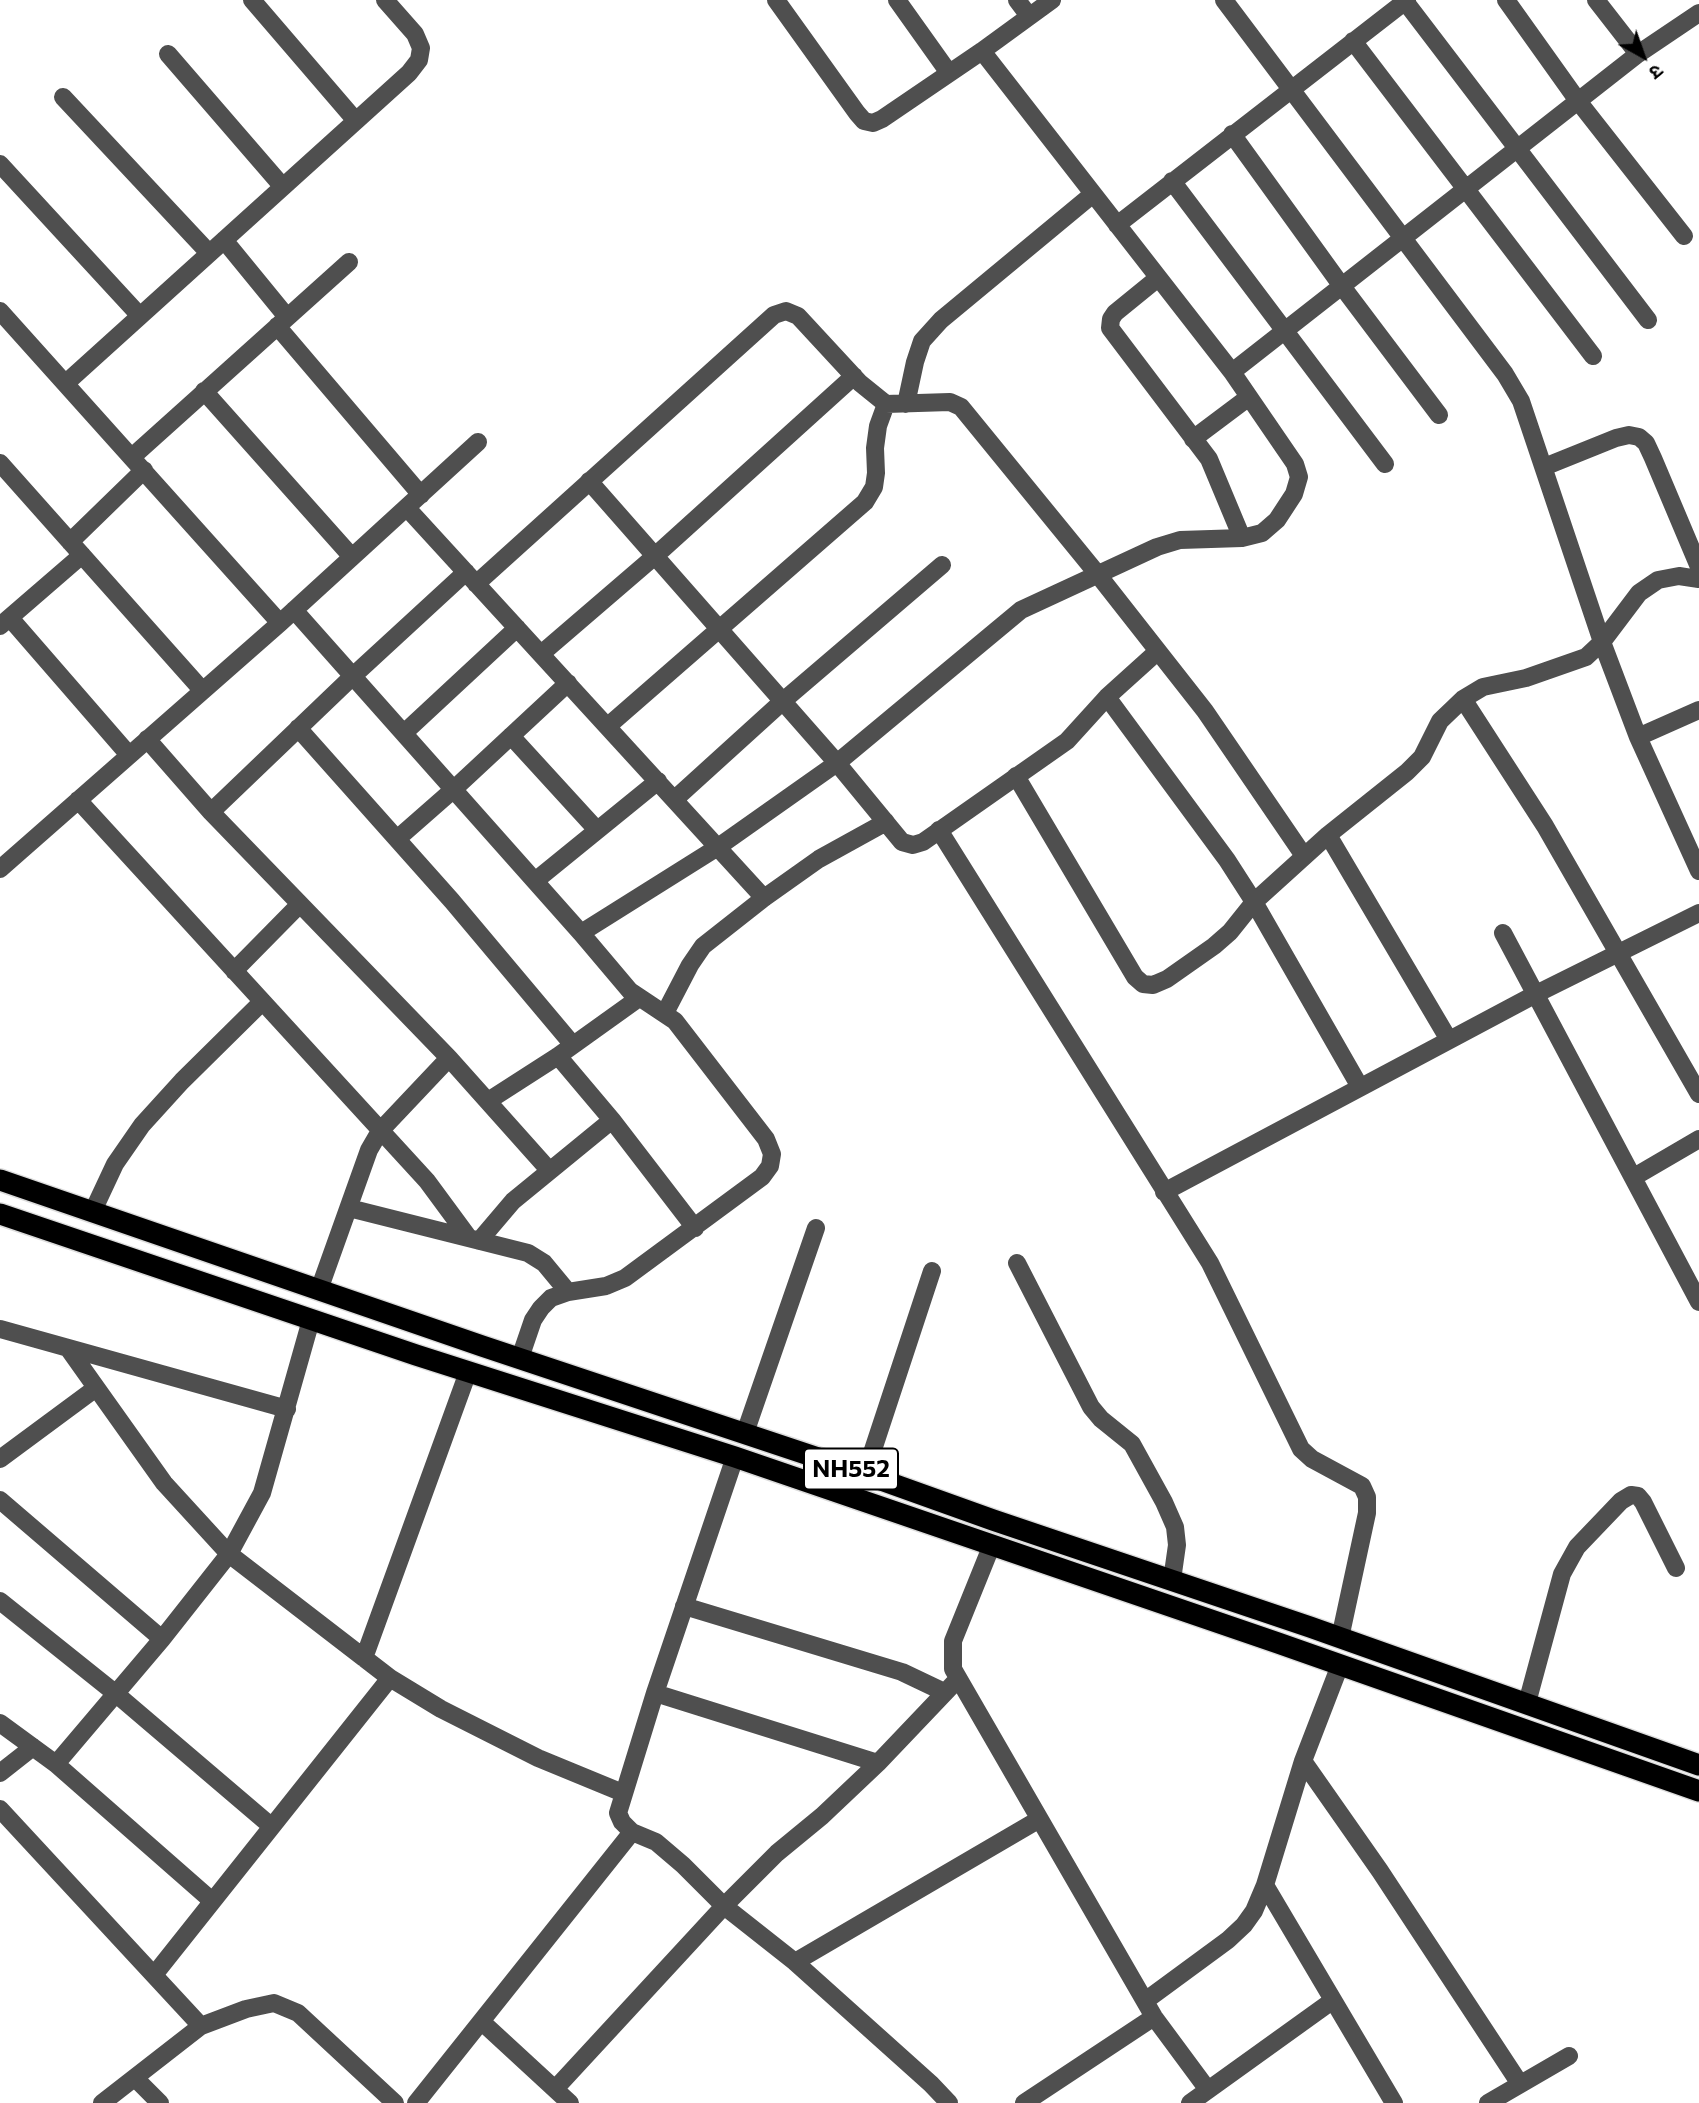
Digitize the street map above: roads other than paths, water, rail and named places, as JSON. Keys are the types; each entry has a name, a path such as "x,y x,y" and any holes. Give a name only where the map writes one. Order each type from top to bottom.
{"highway":[{"name":"NH552","path":"0,1180 865,1474 1528,1703 1699,1765"},
{"name":"NH552","path":"0,1214 468,1372 735,1457 1699,1791"}],"street":[{"path":"252,0 356,121"},
{"path":"66,383 409,73 419,60 421,48 415,34 385,0"},
{"path":"776,0 864,121 873,122 982,51 1052,0"},
{"path":"897,0 949,73"},
{"path":"1017,0 1029,16"},
{"path":"1224,0 1403,236 1505,374 1521,401 1602,642 1638,737 1699,871"},
{"path":"1116,225 1405,0 1648,320"},
{"path":"1506,0 1578,101 1684,236"},
{"path":"1596,0 1639,54"},
{"path":"1232,372 1694,9"},
{"path":"1353,41 1593,356"},
{"path":"581,933 718,847 837,763 1021,610 1157,547 1180,540 1242,538 1262,533 1276,520 1294,494 1298,477 1295,464 1232,372 982,51"},
{"path":"168,54 283,187"},
{"path":"63,97 209,253"},
{"path":"1232,134 1439,415"},
{"path":"0,164 140,316"},
{"path":"1172,181 1385,464"},
{"path":"906,404 922,341 941,320 1093,194"},
{"path":"224,240 282,322 421,495"},
{"path":"129,755 5,622 76,549 138,463 204,391 349,262"},
{"path":"1158,278 1115,313 1110,328 1215,469 1227,507 1242,538"},
{"path":"0,311 280,623"},
{"path":"211,812 353,676 589,481 774,315 786,311 798,316 874,396 886,404 928,401 950,402 961,407 1205,711 1304,856"},
{"path":"541,653 655,556 854,376"},
{"path":"204,391 352,557"},
{"path":"1194,439 1249,397"},
{"path":"608,726 865,502 874,487 877,473 875,448 878,426 886,404"},
{"path":"1544,467 1616,438 1629,435 1639,437 1646,443 1653,458 1699,567"},
{"path":"0,869 280,623 478,442"},
{"path":"4,475 76,549 202,690"},
{"path":"589,481 837,763 902,842 913,845 939,830 1067,741 1107,697 1158,651"},
{"path":"407,508 764,898"},
{"path":"675,799 783,701 942,565"},
{"path":"1016,776 1128,966 1143,984 1153,985 1167,979 1214,946 1230,932 1254,902 1304,856 1407,772 1422,757 1440,722 1463,699 1483,687 1526,678 1586,657 1602,642 1639,593 1658,580 1679,576 1699,579"},
{"path":"294,610 630,991 647,1005 665,1013 689,1037 766,1139 772,1154 770,1166 762,1177 625,1278 606,1286 568,1292 551,1298 533,1320 520,1358"},
{"path":"404,733 517,628"},
{"path":"397,839 568,683"},
{"path":"1107,697 1227,860 1360,1087"},
{"path":"1463,699 1545,825 1699,1094"},
{"path":"1638,737 1699,710"},
{"path":"298,728 573,1045"},
{"path":"511,736 597,830"},
{"path":"147,739 211,812 449,1058 549,1170"},
{"path":"535,881 658,781"},
{"path":"78,800 434,1190 474,1240"},
{"path":"665,1013 703,946 819,859 886,822"},
{"path":"939,830 1210,1263 1301,1449 1312,1459 1362,1486 1367,1497 1367,1513 1340,1638"},
{"path":"1328,835 1449,1040"},
{"path":"234,971 300,904"},
{"path":"1164,1192 1536,994 1699,913"},
{"path":"1503,933 1699,1302"},
{"path":"488,1101 558,1056 639,998"},
{"path":"93,1211 115,1164 142,1125 262,1002"},
{"path":"558,1056 612,1120 695,1228"},
{"path":"319,1290 369,1150 380,1131 449,1058"},
{"path":"474,1240 513,1201 612,1120"},
{"path":"1634,1177 1699,1139"},
{"path":"349,1208 528,1253 544,1263 568,1292"},
{"path":"745,1433 816,1228"},
{"path":"1017,1263 1091,1407 1101,1419 1132,1444 1164,1502 1175,1527 1178,1545 1172,1580"},
{"path":"865,1474 932,1271"},
{"path":"56,1765 229,1554 262,1493 311,1320"},
{"path":"0,1329 287,1409"},
{"path":"68,1348 164,1483 229,1554 390,1678 441,1709 538,1758 623,1793"},
{"path":"364,1658 468,1372"},
{"path":"0,1459 96,1388"},
{"path":"735,1457 655,1693 618,1813 622,1822 632,1832 656,1842 684,1865 724,1906 795,1962 949,2103"},
{"path":"1528,1703 1562,1574 1577,1547 1620,1501 1631,1495 1638,1496 1676,1568"},
{"path":"0,1500 162,1639"},
{"path":"555,2089 724,1906 777,1853 822,1816 878,1763 951,1686 953,1641 991,1547"},
{"path":"0,1601 115,1693 271,1826"},
{"path":"684,1606 951,1686 1038,1820 1149,2009 1208,2090"},
{"path":"1026,2102 1149,2009 1236,1933 1254,1911 1265,1885 1303,1761 1340,1665"},
{"path":"154,1975 390,1678"},
{"path":"655,1693 878,1763"},
{"path":"0,1723 56,1765 211,1900"},
{"path":"0,1773 33,1747"},
{"path":"1303,1761 1380,1871 1520,2084"},
{"path":"0,1810 201,2026"},
{"path":"795,1962 1038,1820"},
{"path":"416,2103 632,1832"},
{"path":"1265,1885 1394,2103"},
{"path":"1190,2103 1332,2001"},
{"path":"102,2103 201,2026 246,2009 274,2003 298,2013 395,2103"},
{"path":"482,2022 570,2103"},
{"path":"1488,2103 1569,2056"},
{"path":"135,2078 160,2103"}]}
